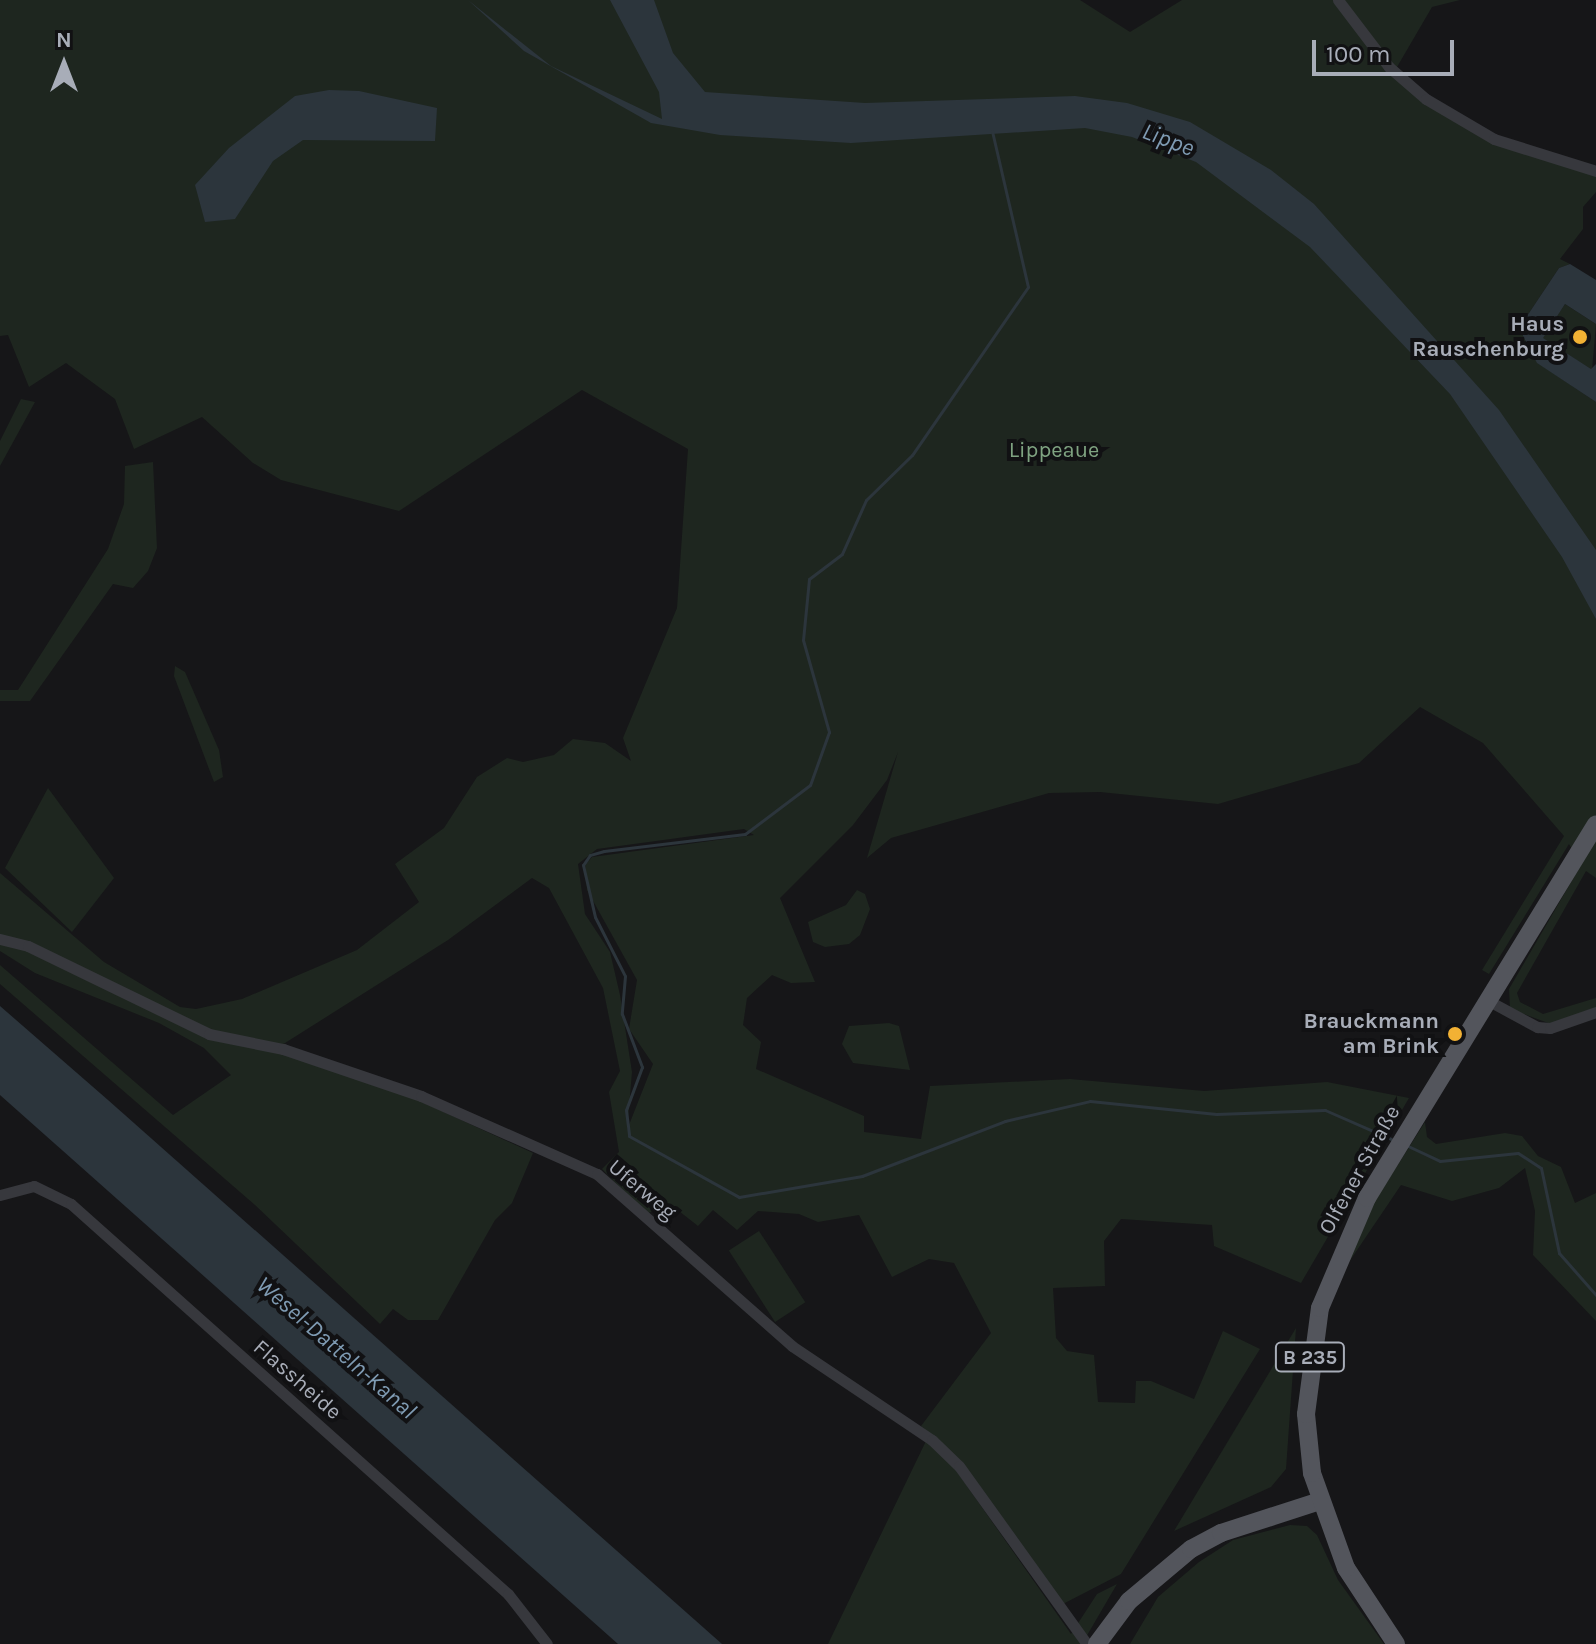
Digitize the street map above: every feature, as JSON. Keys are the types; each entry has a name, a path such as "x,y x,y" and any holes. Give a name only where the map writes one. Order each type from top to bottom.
{"main road":[{"name":"Olfener Straße","path":"1396,1644 1346,1568 1320,1501 1306,1414 1320,1308 1367,1198 1596,825"},
{"path":"1097,1644 1138,1592 1191,1549 1221,1533 1320,1501"}],"street":[{"path":"1338,0 1389,67 1426,99 1494,139 1596,171"},
{"name":"Uferweg","path":"0,939 28,946 209,1034 283,1049 421,1096 597,1174 792,1346 941,1449 959,1466 1087,1644"},
{"path":"1489,1001 1537,1027 1550,1028 1596,1012"},
{"name":"Flassheide","path":"0,1195 34,1186 71,1204 508,1594 547,1644"}],"green space":[{"name":"Lippeaue","path":"0,0 1080,0 1130,32 1182,0 1460,0 1432,7 1397,67 1466,128 1596,174 1596,192 1583,207 1583,229 1560,259 1570,264 1559,268 1519,328 1538,363 1596,402 1596,878 1586,871 1517,993 1520,1002 1543,1014 1596,998 1596,1008 1551,1024 1510,1009 1509,989 1581,865 1569,844 1489,974 1482,970 1564,836 1483,743 1420,707 1359,763 1218,804 1100,792 1049,793 891,838 867,858 898,752 887,780 853,825 780,898 815,982 791,983 772,975 747,998 743,1025 761,1042 756,1069 864,1116 864,1132 921,1139 930,1086 1070,1079 1204,1091 1327,1082 1409,1098 1301,1283 1214,1246 1212,1225 1121,1219 1104,1241 1105,1286 1053,1288 1056,1338 1067,1351 1094,1355 1098,1402 1135,1403 1136,1381 1151,1381 1194,1399 1223,1331 1260,1349 1121,1574 1061,1605 961,1461 921,1426 991,1333 954,1263 929,1259 892,1277 859,1215 818,1222 799,1214 758,1211 737,1230 713,1210 698,1226 670,1204 646,1214 602,1169 619,1152 609,1092 620,1071 603,988 549,888 532,878 448,940 274,1050 383,1084 533,1153 512,1203 495,1220 438,1320 408,1320 393,1309 380,1324 255,1205 0,984 0,965 173,1115 231,1075 204,1048 159,1023 35,973 0,951 0,873 104,962 180,1007 196,1009 242,999 357,950 419,902 395,864 444,828 477,777 507,758 523,762 554,755 573,739 605,743 631,761 623,738 677,608 688,449 582,390 399,511 281,480 253,463 202,417 134,449 115,399 66,363 29,387 8,335 0,336","holes":["744,829 754,835 592,857 585,865 587,890 637,980 629,1029 653,1064 627,1130 632,1072 620,995 610,952 585,914 578,864 597,849"]},
{"path":"1565,304 1596,324 1592,370 1542,338"},
{"path":"21,399 35,402 0,466 0,441"},
{"path":"153,462 157,548 148,571 133,588 113,584 30,701 0,701 0,690 18,690 108,549 124,504 125,466"},
{"path":"175,666 185,672 219,750 223,777 214,782 174,676"},
{"path":"48,788 114,878 72,932 5,868"},
{"path":"857,890 865,894 870,909 860,935 849,944 825,947 813,942 808,922 846,905"},
{"path":"889,1023 899,1026 910,1070 853,1063 842,1044 849,1026"},
{"path":"1425,1122 1427,1137 1436,1144 1505,1133 1522,1136 1538,1156 1561,1167 1575,1203 1596,1193 1596,1321 1533,1255 1535,1211 1525,1168 1499,1188 1452,1201 1401,1185 1349,1262 1359,1226"},
{"path":"759,1231 805,1302 775,1322 729,1251"},
{"path":"1296,1328 1286,1469 1271,1487 1174,1531"},
{"path":"926,1441 955,1469 1071,1634 1097,1594 1117,1584 1082,1644 828,1644"},
{"path":"1290,1525 1307,1526 1317,1535 1338,1580 1384,1644 1130,1644 1158,1597 1199,1562 1233,1540"}],"water":[{"name":"Lippe","path":"468,0 551,66 662,119 659,92 610,0 654,0 673,53 705,92 865,103 1075,96 1127,103 1190,122 1271,170 1314,204 1499,410 1596,550 1596,619 1562,557 1450,394 1310,247 1196,162 1132,137 1085,128 851,143 720,135 651,123 524,51"},
{"path":"329,90 359,91 437,108 435,141 303,140 273,161 235,219 205,222 195,185 229,148 295,96"},
{"path":"1570,264 1596,280 1596,324 1565,304 1543,338 1591,369 1596,364 1596,402 1537,363 1519,328 1559,268"},
{"name":"Wesel-Datteln-Kanal","path":"0,1006 722,1644 618,1644 0,1095"}],"waterway":[{"path":"992,131 1028,287 912,455 866,500 842,554 809,579 803,640 829,732 810,785 745,834 604,851 590,855 583,865 595,917 625,976 622,1014 642,1067 626,1110 629,1136 739,1197 862,1176 1005,1121 1090,1101 1216,1114 1325,1110 1391,1139"},
{"path":"1408,1146 1440,1161 1518,1153 1541,1168 1559,1253 1596,1295"}],"place":[{"name":"Haus Rauschenburg","path":"1580,337"},
{"name":"Brauckmann am Brink","path":"1455,1034"}]}
